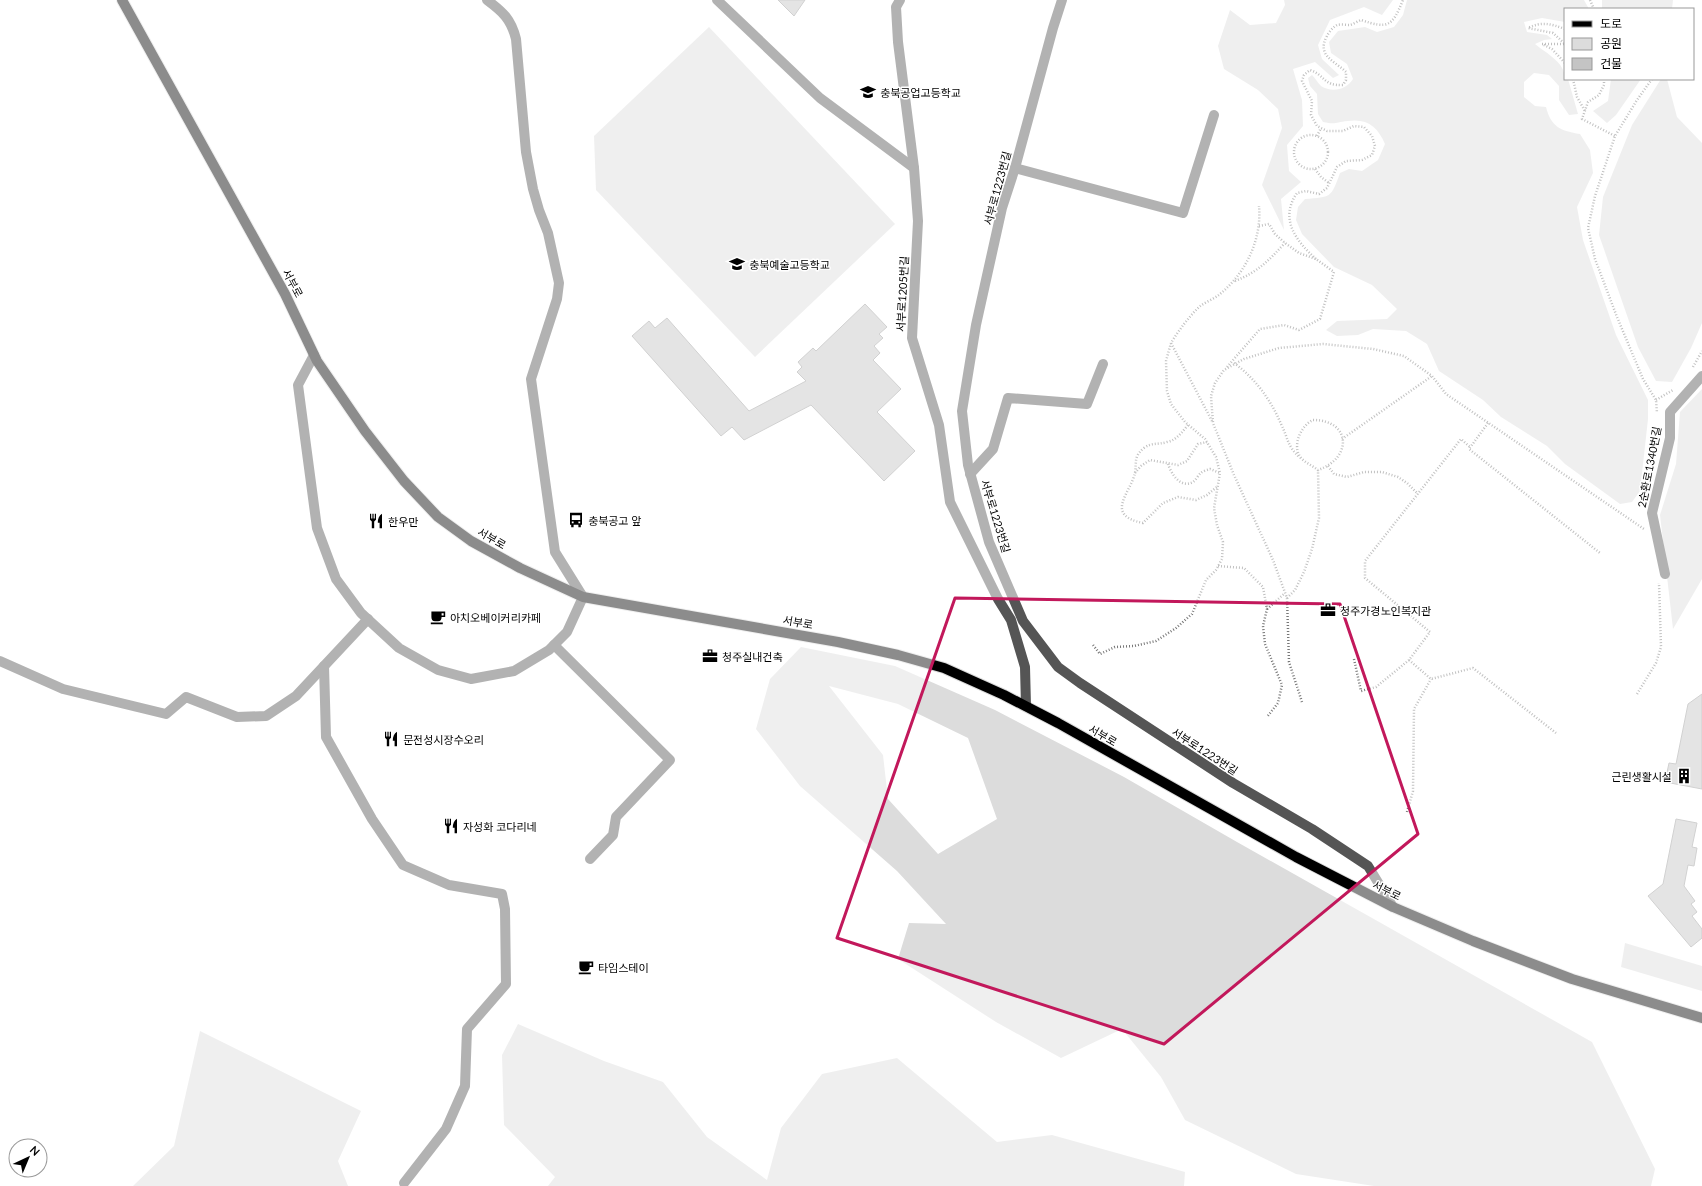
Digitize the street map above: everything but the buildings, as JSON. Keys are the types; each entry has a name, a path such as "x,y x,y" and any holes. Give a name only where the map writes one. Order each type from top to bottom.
{"main road":[{"name":"서부로","path":"122,0 285,294 314,354 365,432 404,481 438,516 471,541 513,564 583,597 838,642 898,655 944,668 1004,694 1296,857 1393,906 1473,941 1572,979 1702,1018"}],"street":[{"path":"314,354 298,385 317,528 336,579 361,613 398,648 438,670 471,679 514,671 549,650 567,632 583,597 555,552 532,379 557,299 560,283 548,233 533,189 526,152 514,32 512,25 501,10 487,0"},
{"path":"717,0 820,98 914,168"},
{"path":"900,0 896,7 898,35 914,168"},
{"name":"서부로1223번길","path":"1062,0 1015,168 1002,208 976,326 962,411 968,465 990,545 1023,621 1058,666 1080,683 1233,783 1312,829 1368,866 1393,906"},
{"path":"1015,168 1183,213 1214,115"},
{"name":"서부로1205번길","path":"914,168 918,221 912,338 939,425 950,502 998,599 1011,620 1025,667 1026,706"},
{"path":"970,474 993,449 1008,398 1087,404 1103,364"},
{"name":"2순환로1340번길","path":"1662,577 1652,513 1670,438 1670,412 1702,376"},
{"path":"974,550 990,545"},
{"path":"0,661 64,689 166,714 186,697 237,717 266,716 296,696 368,619"},
{"path":"554,645 670,760 616,817 613,835 590,859"},
{"path":"324,666 326,737 372,819 403,864 449,885 502,894 505,909 506,984 467,1029 465,1086 446,1129 404,1183"}],"path":[{"path":"1213,423 1211,396 1215,383 1224,370 1260,329 1284,325 1299,330 1320,319 1334,272 1316,259 1294,234 1289,216 1292,200 1297,192 1306,190 1319,194 1327,188 1337,167 1346,161 1362,160 1372,155 1375,146 1372,136 1364,127 1354,126 1343,131 1327,131 1316,126 1311,115 1312,101 1302,81 1304,75 1310,70 1317,73 1325,82 1335,86 1343,85 1346,80 1346,72 1339,65 1331,61 1325,53 1323,46 1330,31 1337,25 1351,25 1361,20 1376,25 1386,24 1395,18 1403,0"},
{"path":"1564,28 1548,23 1536,24 1528,28 1552,33 1564,44"},
{"path":"1564,44 1542,44 1552,49 1564,62"},
{"path":"1573,80 1577,97 1585,111"},
{"path":"1604,80 1604,85 1599,95 1588,102 1582,119 1615,136"},
{"path":"1651,80 1615,136 1595,196 1588,228 1595,259 1643,379 1656,400 1657,414"},
{"path":"1317,136 1321,128"},
{"path":"1303,136 1317,136 1324,140 1328,151 1326,162 1322,166 1315,169 1306,169 1296,162 1294,150 1295,145 1303,136"},
{"path":"1315,169 1321,177 1330,183"},
{"path":"1093,645 1100,654 1115,647 1134,646 1156,641 1176,628 1192,614 1206,580 1216,570 1222,559 1222,542 1214,508 1220,473 1216,457 1207,442 1188,425 1171,404 1168,392 1166,361 1171,343 1182,326 1200,306 1219,295 1234,281 1248,261 1259,226 1259,206"},
{"path":"1259,226 1269,224 1275,234 1284,243 1299,253 1316,259"},
{"path":"1234,281 1250,275 1267,264 1284,243"},
{"path":"1171,343 1213,423 1234,475 1273,560 1287,598 1289,662 1302,702"},
{"path":"1224,370 1234,363 1279,348 1323,344 1373,349 1404,356 1432,376 1446,394 1649,532"},
{"path":"1234,363 1247,372 1264,393 1281,423 1290,448 1318,470"},
{"path":"1342,438 1432,376"},
{"path":"1301,458 1297,445 1300,433 1306,423 1313,420 1322,420 1333,425 1342,435 1343,445 1338,458 1328,466 1318,470"},
{"path":"1470,447 1488,423"},
{"path":"1135,474 1137,455 1153,443 1168,442 1180,436 1188,425"},
{"path":"1654,451 1657,428"},
{"path":"1354,659 1361,691 1376,687 1409,660 1430,632 1365,578 1365,561 1462,439 1470,447 1469,449 1600,553"},
{"path":"1207,442 1198,444 1188,461 1178,465 1150,460 1141,466 1135,474 1122,501 1124,513 1131,521 1143,523 1163,503 1178,497 1196,500 1207,495 1218,486"},
{"path":"1168,464 1172,474 1178,480 1188,483 1193,482 1201,472 1210,469 1220,473"},
{"path":"1328,466 1334,474 1347,477 1364,472 1382,472 1407,483 1418,494"},
{"path":"1287,598 1295,590 1304,572 1312,549 1319,518 1318,470"},
{"path":"1218,566 1244,568 1263,587 1267,609 1263,626 1265,644 1282,685 1278,703 1267,717"},
{"path":"1637,694 1656,662 1661,647 1662,577"},
{"path":"1267,609 1285,593"},
{"path":"1409,660 1431,679"},
{"path":"1408,812 1413,791 1414,709 1431,679 1473,668 1556,733"}],"highlighted area":[{"path":"955,598 1340,604 1418,834 1164,1044 837,938"}],"green space":[{"path":"1284,0 1393,0 1382,15 1364,7 1330,20 1318,45 1322,59 1339,75 1333,78 1315,62 1293,69 1302,100 1303,126 1287,145 1289,171 1301,182 1281,199 1284,230 1262,185 1282,128 1278,109 1258,90 1224,69 1218,46 1230,10 1250,25 1276,23 1285,5"},
{"path":"1407,0 1584,0 1588,8 1564,8 1564,22 1542,18 1524,22 1527,32 1547,35 1552,39 1544,40 1535,44 1559,63 1564,73 1564,80 1568,80 1578,114 1569,115 1559,100 1559,86 1549,75 1534,73 1524,82 1524,97 1535,106 1546,107 1554,124 1558,127 1580,134 1590,150 1593,173 1577,207 1583,240 1616,335 1648,400 1648,419 1640,491 1632,502 1620,504 1565,464 1547,446 1501,417 1483,400 1439,371 1427,344 1406,331 1373,329 1358,335 1337,336 1326,330 1337,321 1387,319 1397,309 1372,285 1334,267 1302,234 1296,220 1298,207 1305,199 1320,198 1329,195 1332,192 1340,173 1349,169 1362,171 1378,160 1385,144 1375,128 1366,122 1355,120 1334,123 1323,122 1318,114 1317,94 1310,86 1308,78 1312,75 1321,86 1334,90 1347,86 1353,79 1347,64 1331,53 1329,42 1338,31 1365,27 1377,32 1394,27 1403,15"},
{"path":"1602,0 1673,0 1672,8 1602,8"},
{"path":"709,27 895,224 755,357 596,190 594,136"},
{"path":"1611,80 1640,80 1616,115 1607,123 1593,111 1608,101"},
{"path":"1660,80 1667,80 1677,117 1702,143 1702,323 1691,348 1672,382 1656,381 1638,347 1599,235 1603,197 1632,125"},
{"path":"1702,389 1702,579 1673,629 1660,515 1676,464 1680,412"},
{"path":"801,647 895,666 995,710 1124,777 1592,1042 1655,1169 1651,1186 1374,1186 1296,1174 1185,1120 1161,1077 1122,1029 1061,1058 996,1022 898,959 909,923 946,924 897,871 800,786 756,729 770,679","holes":["829,686 898,704 968,738 997,819 938,854 888,799 883,755"]},
{"path":"1625,943 1702,966 1702,991 1621,967"},
{"path":"518,1024 604,1061 663,1082 707,1137 767,1180 781,1128 822,1074 897,1058 997,1142 1052,1135 1185,1172 1184,1186 548,1186 555,1177 504,1125 502,1055"},
{"path":"200,1031 361,1111 338,1161 348,1186 133,1186 174,1146"}],"place":[{"name":"충북공업고등학교","path":"868,92"},
{"name":"충북예술고등학교","path":"737,264"},
{"name":"충북공고 앞","path":"576,520"},
{"name":"한우만","path":"376,521"},
{"name":"청주가경노인복지관","path":"1328,610"},
{"name":"아치오베이커리카페","path":"438,617"},
{"name":"청주실내건축","path":"710,656"},
{"name":"문전성시장수오리","path":"391,739"},
{"name":"근린생활시설","path":"1684,776"},
{"name":"자성화 코다리네","path":"451,826"},
{"name":"타임스테이","path":"586,967"}]}
